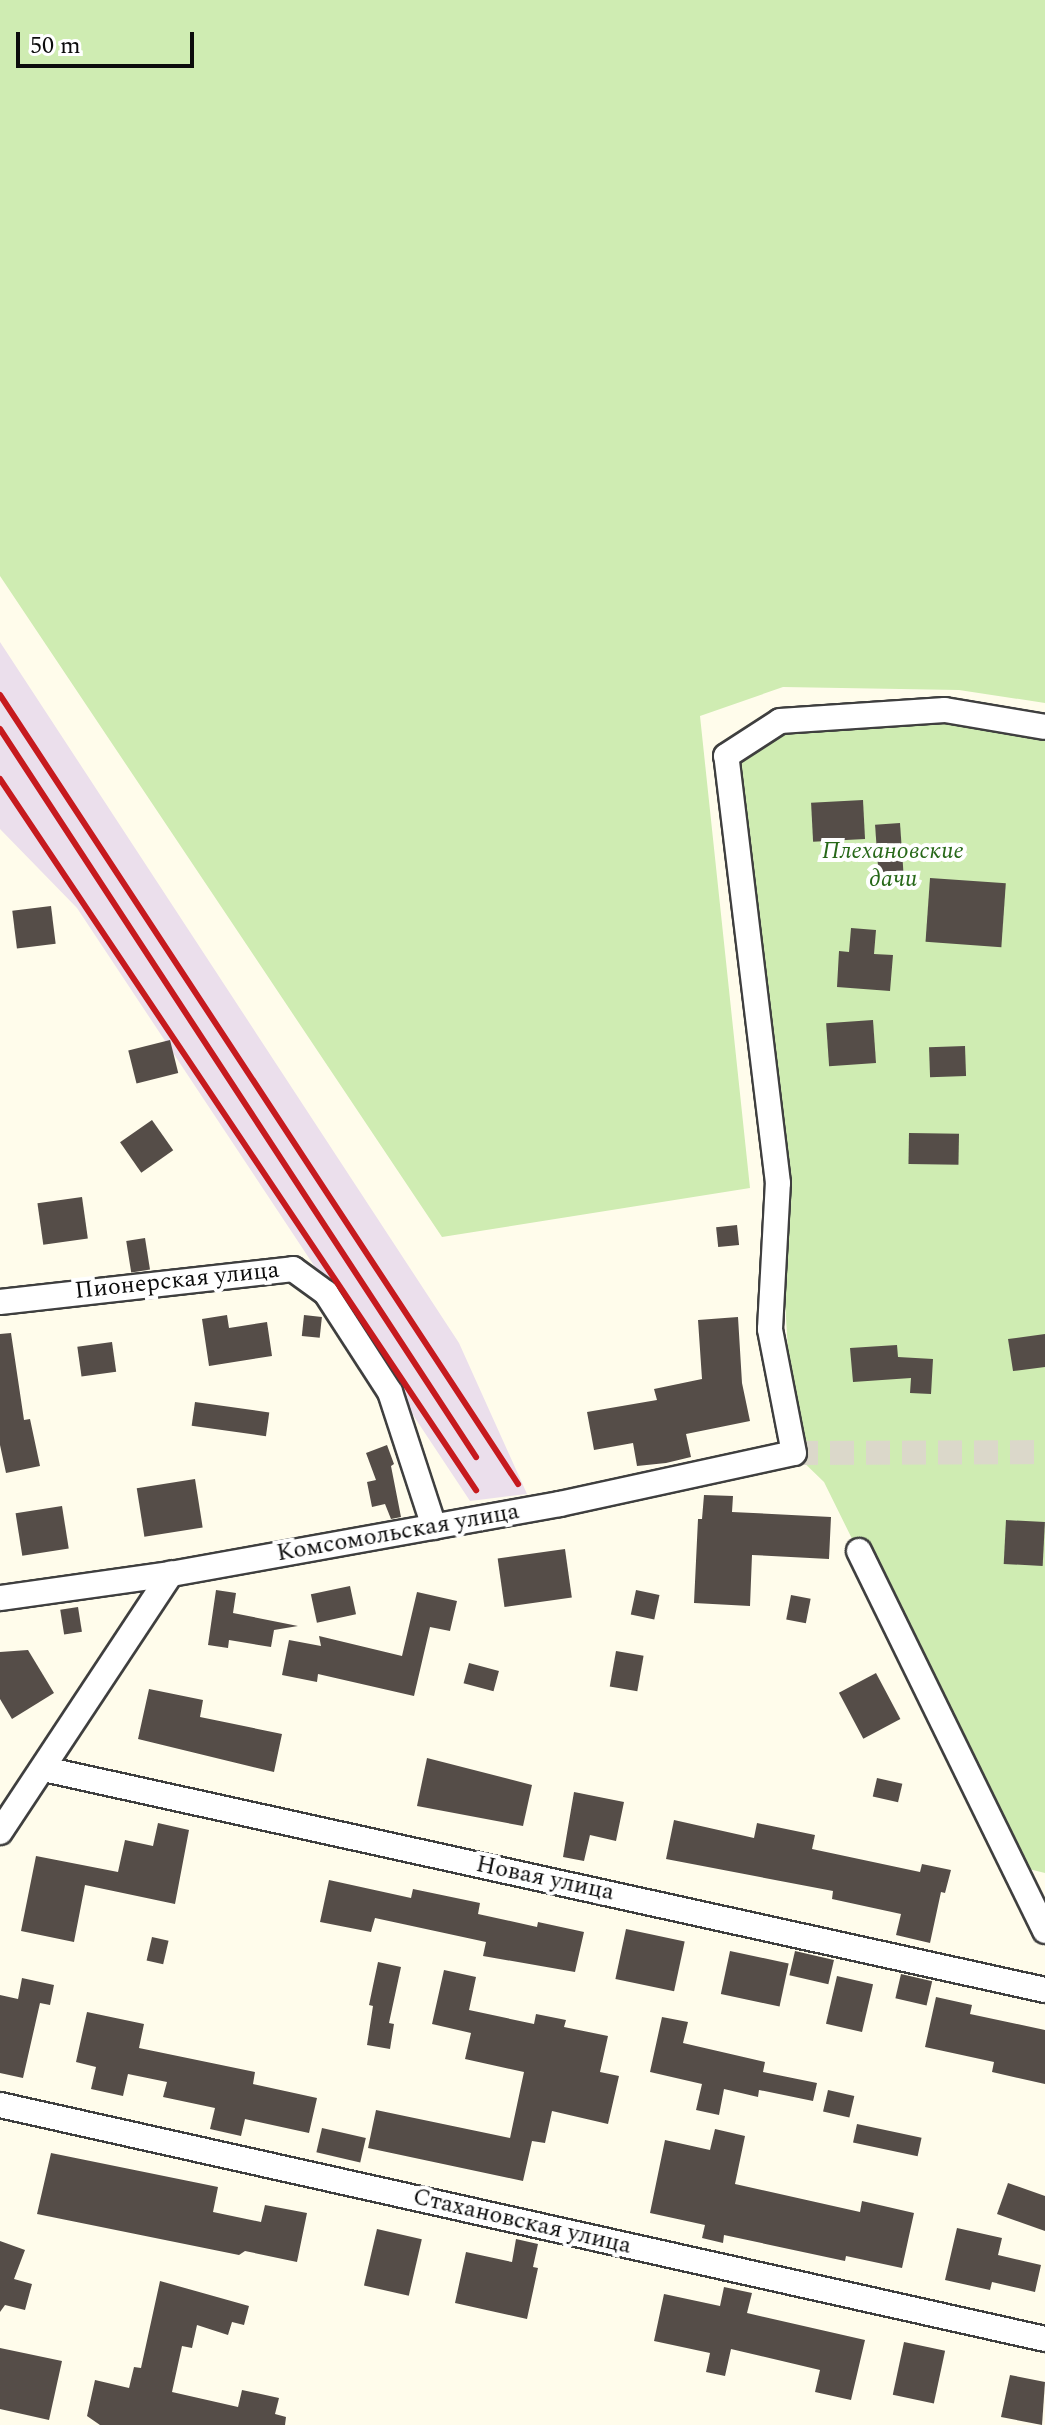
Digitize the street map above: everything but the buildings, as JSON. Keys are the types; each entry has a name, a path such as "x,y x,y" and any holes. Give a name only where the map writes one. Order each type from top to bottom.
{"street":[{"name":"Комсомольская улица","path":"0,1598 171,1574 560,1504 794,1453 770,1329 778,1183 726,756 780,721 945,710 1045,727"},
{"name":"Пионерская улица","path":"0,1302 293,1269 326,1293 390,1392 434,1527"},
{"path":"859,1551 1045,1931"},
{"path":"0,1832 171,1574"},
{"name":"Новая улица","path":"44,1769 1045,1990"},
{"name":"Стахановская улица","path":"0,2105 1045,2339"}],"shaded area":[{"path":"0,642 459,1343 527,1494 470,1501 77,908 0,829"}],"green space":[{"path":"0,0 1045,0 1045,703 959,690 783,687 700,716 750,1188 442,1237 0,576"},
{"name":"Плехановские дачи","path":"945,710 1045,727 1045,1873 1013,1865 824,1482 794,1453 778,1183 726,756 780,721"}],"tunnel":[{"path":"794,1453 1045,1452"}],"railway":[{"path":"0,695 518,1484"},
{"path":"0,729 476,1457"},
{"path":"0,779 476,1490"}]}
